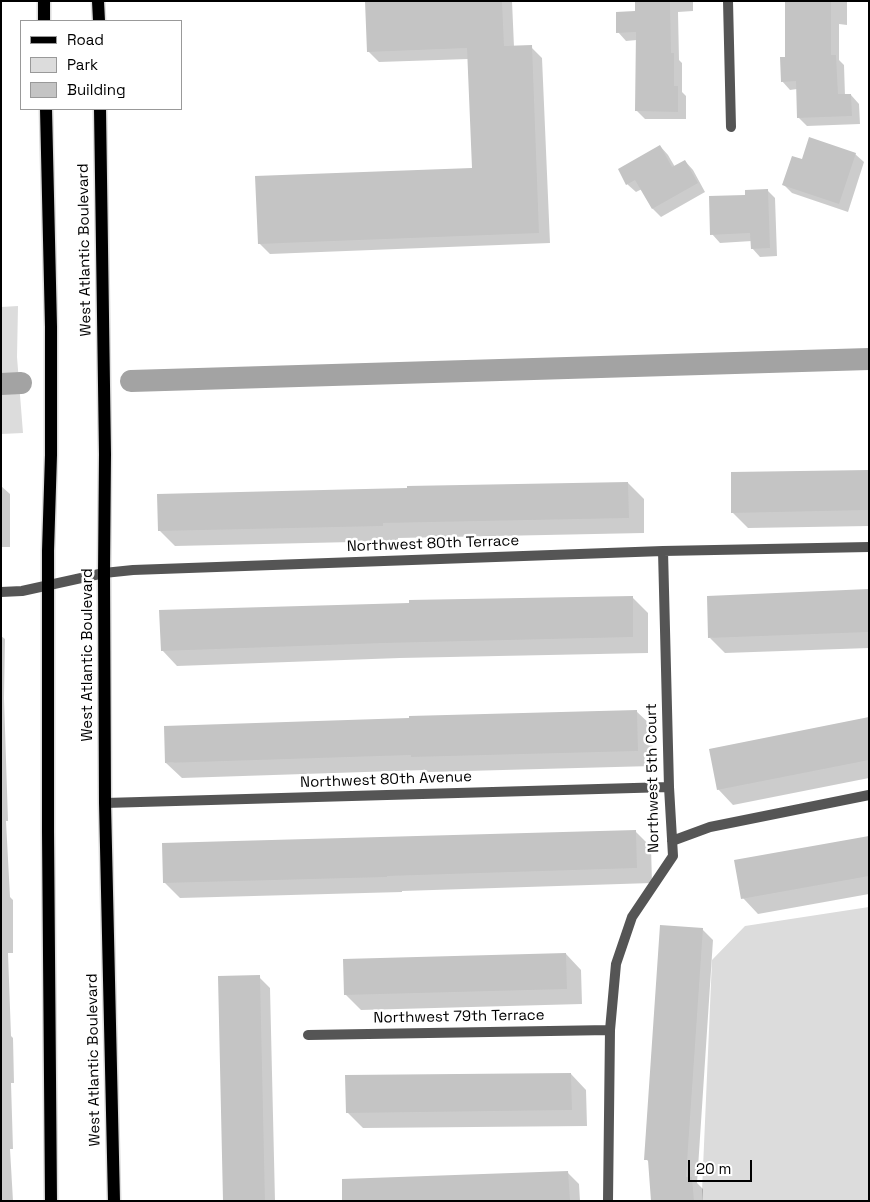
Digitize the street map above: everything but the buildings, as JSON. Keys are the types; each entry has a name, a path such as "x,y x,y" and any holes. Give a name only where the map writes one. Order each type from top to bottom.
{"main road":[{"path":"44,1 44,20"},
{"path":"98,1 99,20"},
{"path":"46,110 51,327 51,456 48,551 51,1201"},
{"name":"West Atlantic Boulevard","path":"100,110 104,454 105,803 114,1201"}],"street":[{"path":"728,1 731,128"},
{"name":"Northwest 80th Terrace","path":"1,592 22,592 104,572 133,570 663,551 869,547"},
{"name":"Northwest 5th Court","path":"608,1201 610,1030 616,964 632,917 673,856 669,787 663,551"},
{"name":"Northwest 80th Avenue","path":"105,803 669,787"},
{"path":"672,841 710,827 869,795"},
{"name":"Northwest 79th Terrace","path":"308,1035 610,1030"}],"green space":[{"path":"18,306 17,357 23,433 1,434 1,307"},
{"path":"869,907 869,1201 703,1201 712,960 745,926"}],"waterway":[{"path":"131,381 869,359"},
{"path":"1,384 21,383"}]}
